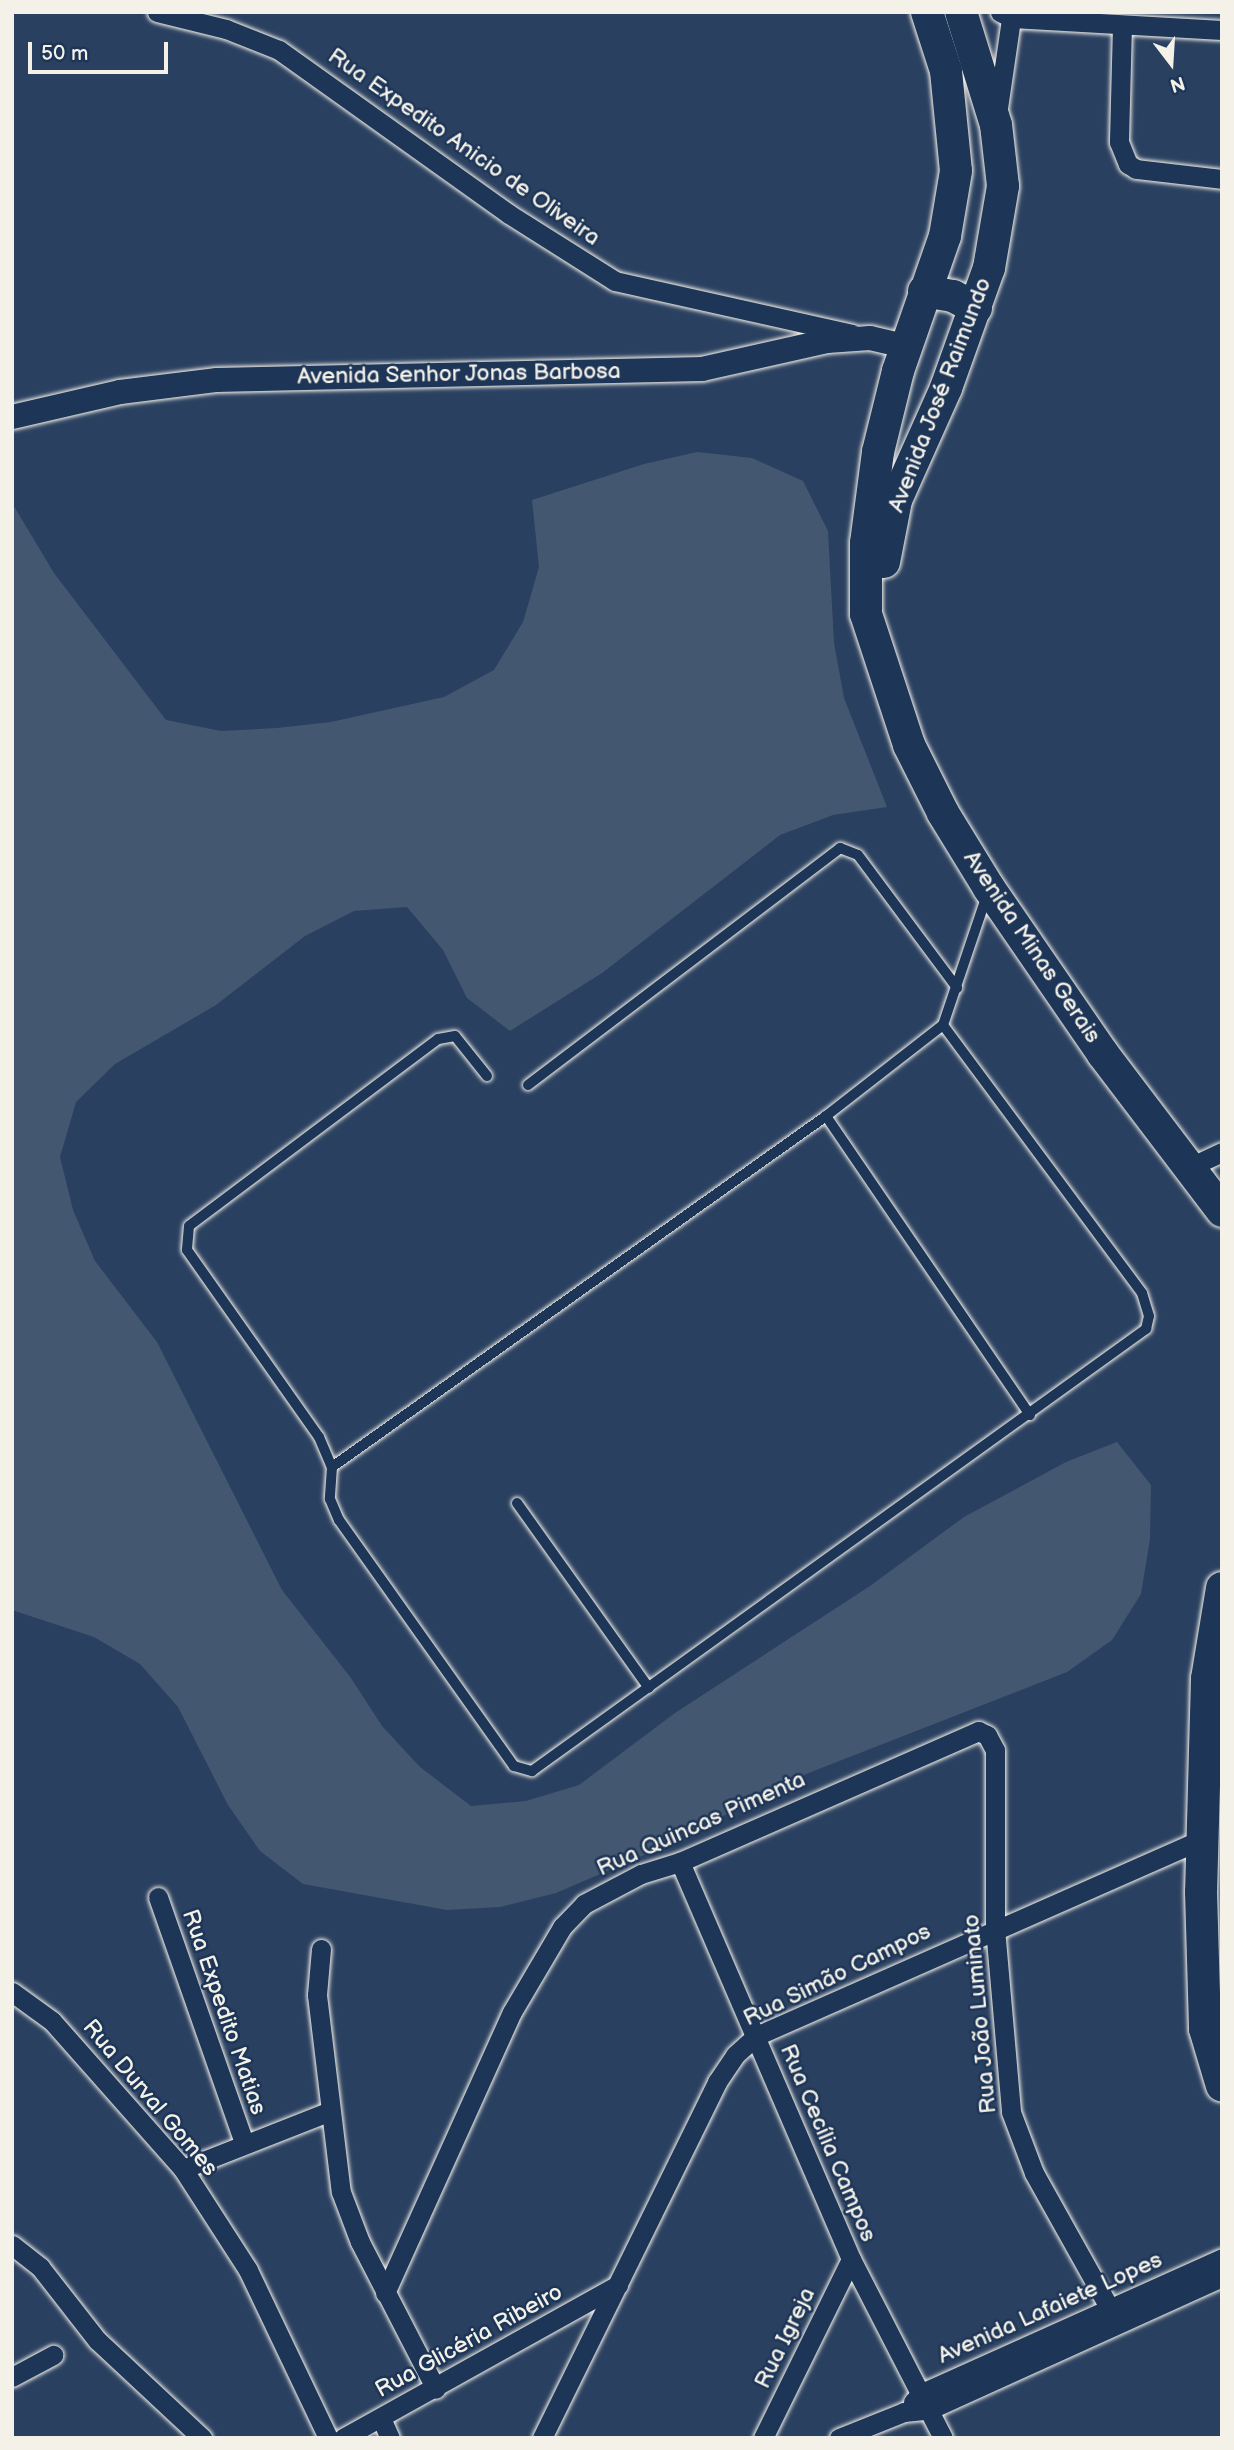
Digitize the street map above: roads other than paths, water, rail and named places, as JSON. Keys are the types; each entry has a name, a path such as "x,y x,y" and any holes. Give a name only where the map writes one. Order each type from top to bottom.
{"main road":[{"name":"Avenida José Raimundo","path":"880,662 864,592 866,543 878,452 902,359 945,236 956,171 946,71 927,12"},
{"name":"Avenida José Raimundo","path":"880,662 884,551 896,500 946,388 976,309 989,268 1003,187 996,125 961,12"},
{"path":"925,291 953,296 976,309"},
{"path":"902,359 919,386 946,388"},
{"name":"Avenida Minas Gerais","path":"880,662 909,746 989,888 1103,1054 1222,1211"},
{"path":"1222,1588 1207,1679 1201,1840 1201,1987 1205,2029 1222,2086"}],"street":[{"name":"Rua Expedito Anicio de Oliveira","path":"157,12 226,29 279,50 317,73 509,214 615,281 870,338"},
{"path":"996,125 1008,14 1122,25 1222,30"},
{"path":"1122,25 1119,142 1128,164 1136,169 1222,179"},
{"name":"Avenida Senhor Jonas Barbosa","path":"12,417 120,392 217,380 702,369 827,341 870,338 902,359"},
{"path":"1190,1167 1222,1152"},
{"name":"Rua Quincas Pimenta","path":"385,2293 512,2012 562,1927 584,1904 614,1886 680,1862 971,1732"},
{"name":"Rua João Luminato","path":"971,1732 987,1735 995,1750 995,1928 1011,2112 1034,2173 1113,2315"},
{"name":"Rua Simão Campos","path":"542,2438 717,2082 735,2055 756,2036 995,1928 1201,1840"},
{"name":"Rua Cecília Campos","path":"680,1862 850,2259 927,2401 943,2438"},
{"name":"Rua Expedito Matias","path":"158,1897 244,2143"},
{"path":"321,1949 317,1995 328,2112 341,2192 385,2293 436,2389"},
{"name":"Rua Durval Gomes","path":"12,1992 52,2021 183,2169 247,2270 328,2438"},
{"path":"183,2169 328,2112"},
{"path":"12,2245 40,2267 97,2340 202,2438"},
{"name":"Avenida Lafaiete Lopes","path":"839,2438 904,2412 1113,2315 1222,2258"},
{"name":"Rua Igreja","path":"764,2438 850,2259"},
{"name":"Avenida Lafaiete Lopes","path":"1113,2315 1222,2277"},
{"name":"Rua Glicéria Ribeiro","path":"343,2438 436,2389 618,2285"},
{"path":"12,2377 54,2355"},
{"path":"381,2418 390,2438"}],"lane":[{"path":"528,1085 840,848 858,855 957,988"},
{"path":"332,1467 826,1116 943,1025 989,888"},
{"path":"487,1076 455,1036 438,1039 189,1226 191,1260 319,1437 332,1467 330,1499 339,1520 514,1766 524,1771 542,1767 1140,1336 1146,1329 1147,1306 1142,1293 943,1025"},
{"path":"826,1116 1030,1415"},
{"path":"517,1503 649,1688"}]}
